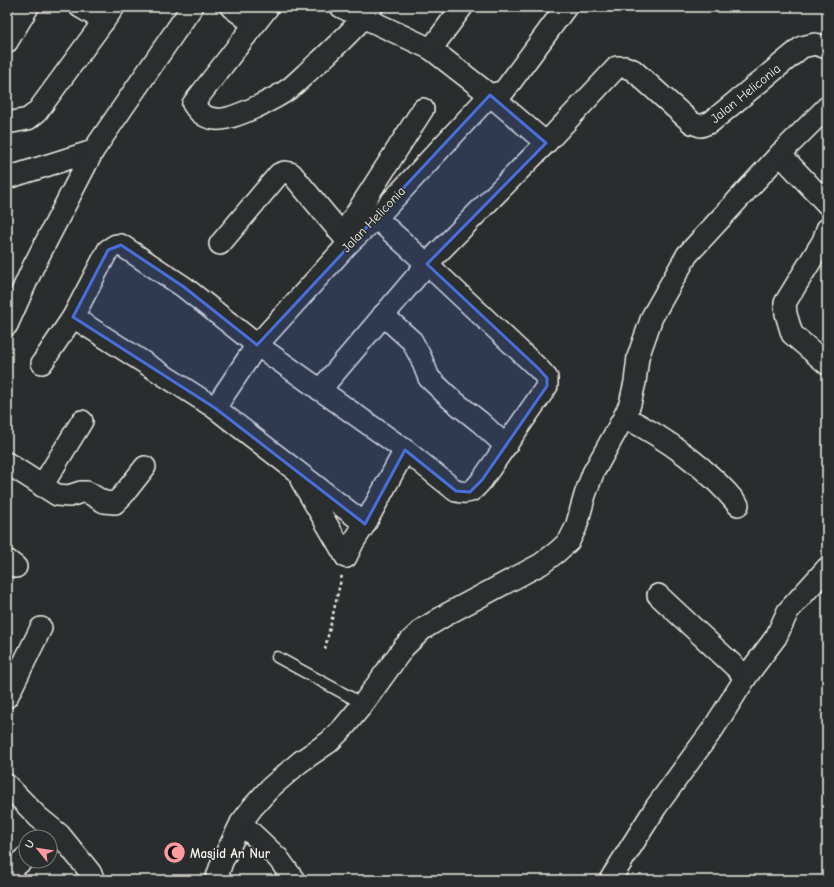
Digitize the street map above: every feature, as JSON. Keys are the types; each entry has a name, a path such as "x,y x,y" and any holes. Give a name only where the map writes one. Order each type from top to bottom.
{"street":[{"path":"7,42 28,7"},
{"path":"7,124 28,119 37,112 109,14 80,7"},
{"path":"7,326 33,267 93,151 192,7"},
{"path":"231,7 254,24"},
{"path":"268,7 193,104 197,112 214,119 224,119 255,108 289,89 332,50 368,12"},
{"path":"341,7 368,12 431,49 490,95 546,143"},
{"path":"431,49 462,7"},
{"name":"Jalan Heliconia","path":"215,408 257,345 346,239 376,218 490,95 504,92 566,7"},
{"name":"Jalan Heliconia","path":"320,390 427,264 546,143 617,68 625,66 633,70 692,123 701,126 711,122 802,47 815,44 827,48"},
{"path":"216,880 222,862 241,823 270,788 300,762 329,742 344,727 404,647 423,629 449,613 541,564 557,552 569,540 576,527 593,473 630,404 635,382 638,357 652,317 687,255 780,154 827,107"},
{"path":"220,244 279,174 285,172 291,174 346,239 423,110"},
{"path":"7,178 93,151"},
{"path":"780,154 827,204"},
{"path":"42,363 73,317 108,250 116,245 121,245 184,287 257,345 405,450 456,491 463,493 470,492 477,487 547,386 547,378 427,264 376,218"},
{"path":"827,229 823,240 785,303 787,319 792,334 827,364"},
{"path":"384,315 412,341 422,358 429,378 506,446"},
{"path":"73,317 215,408 365,524"},
{"path":"624,417 647,430 705,471 738,505"},
{"path":"42,486 82,421"},
{"path":"346,557 405,450"},
{"path":"7,463 57,496 69,496 81,492 87,492 104,502 115,503 145,467"},
{"path":"296,471 346,557"},
{"path":"610,880 656,807 713,729 746,677 776,637 788,611 827,568"},
{"path":"658,595 746,677"},
{"path":"7,696 41,628"},
{"path":"7,785 38,817 46,829"},
{"path":"241,823 278,858 294,880"},
{"path":"58,835 60,835 90,872 94,880"},
{"path":"7,874 18,864"}],"lane":[{"path":"277,657 362,704"}],"path":[{"path":"325,649 346,557"}],"highlighted area":[{"path":"490,95 546,143 427,264 539,369 547,378 547,386 482,480 470,492 456,491 405,450 365,524 215,408 73,317 108,250 121,245 184,287 257,345"}],"place":[{"name":"Masjid An Nur","path":"175,853"}]}
